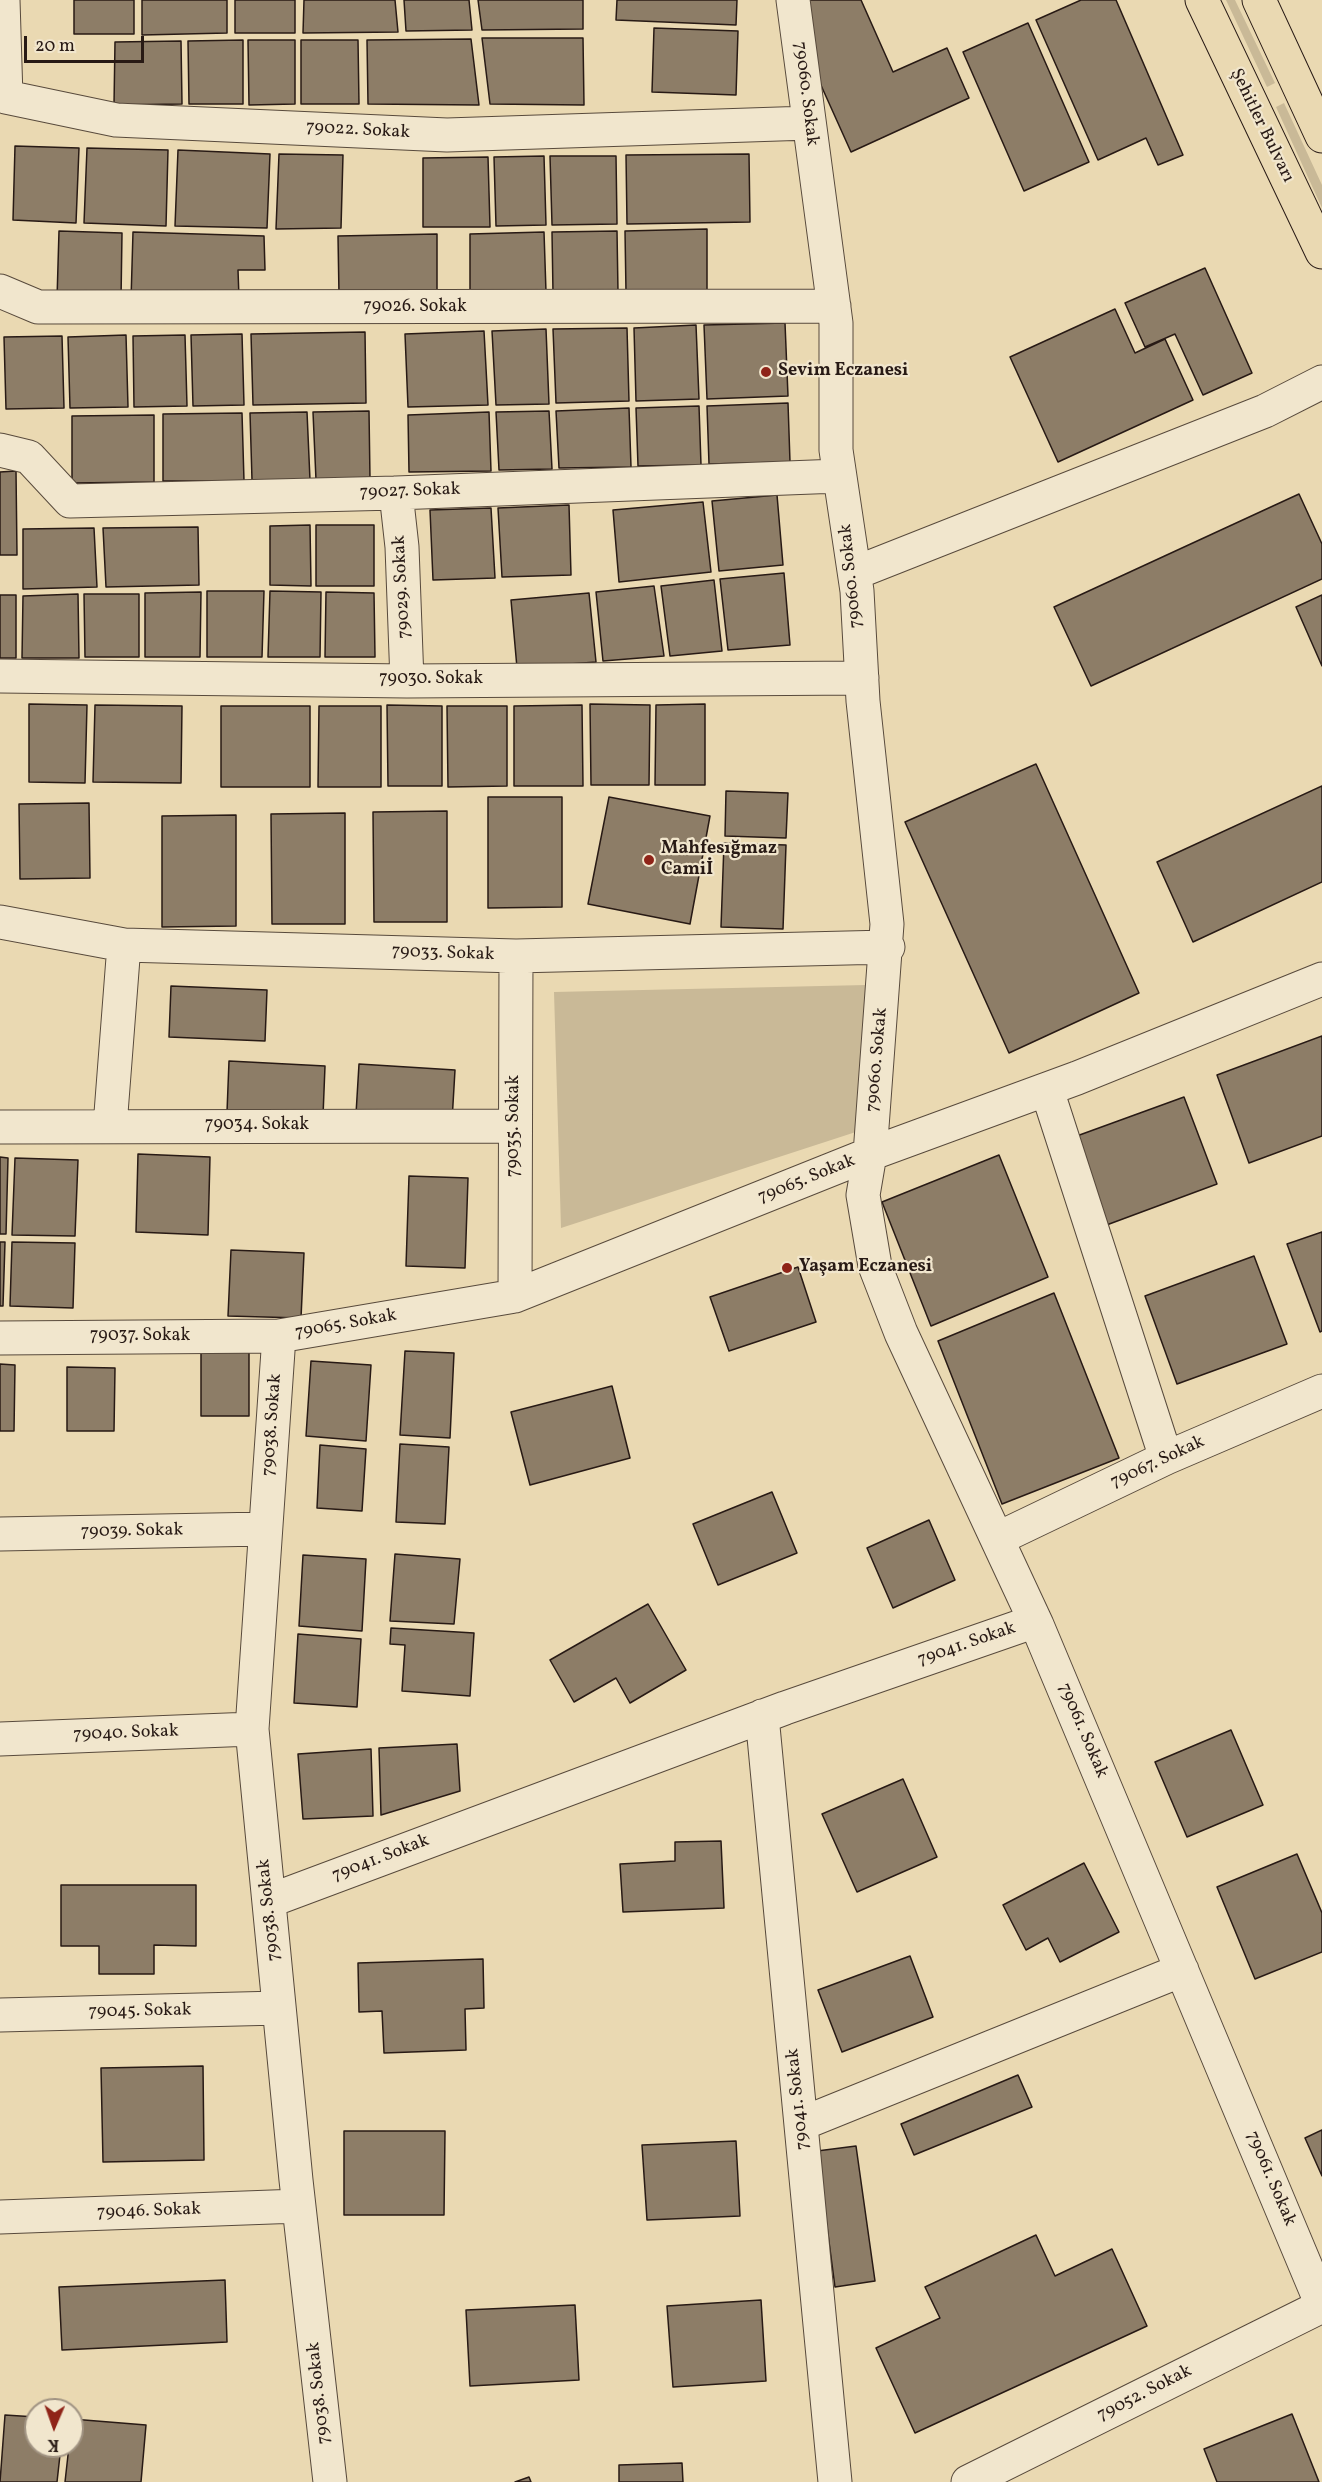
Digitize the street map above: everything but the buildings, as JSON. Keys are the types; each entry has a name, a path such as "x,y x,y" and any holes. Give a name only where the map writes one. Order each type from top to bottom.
{"main road":[{"name":"Şehitler Bulvarı","path":"1202,0 1322,252"},
{"path":"1259,0 1320,126"}],"street":[{"name":"79022. Sokak","path":"3,0 3,99 116,120 447,135 809,123"},
{"name":"79060. Sokak","path":"793,0 834,306 836,450 855,573 862,678 888,946 870,1154"},
{"name":"79026. Sokak","path":"0,291 38,308 834,306"},
{"path":"855,573 1265,411 1322,382"},
{"name":"79027. Sokak","path":"0,450 29,457 70,501 396,494 839,476"},
{"name":"79029. Sokak","path":"396,494 402,546 407,681"},
{"name":"79030. Sokak","path":"0,676 407,681 862,678"},
{"name":"79033. Sokak","path":"0,922 124,945 516,956 888,946"},
{"path":"110,1126 124,945"},
{"name":"79035. Sokak","path":"515,1296 516,956"},
{"name":"79065. Sokak","path":"279,1336 515,1296 870,1154 1047,1090 1322,979"},
{"path":"1047,1090 1166,1458"},
{"name":"79034. Sokak","path":"0,1127 515,1126"},
{"name":"79061. Sokak","path":"870,1154 863,1195 875,1266 901,1333 1037,1625 1322,2305"},
{"name":"79037. Sokak","path":"0,1338 279,1336"},
{"name":"79038. Sokak","path":"279,1336 252,1728 299,2206 330,2482"},
{"name":"79067. Sokak","path":"997,1539 1166,1458 1322,1391"},
{"name":"79039. Sokak","path":"0,1534 265,1529"},
{"name":"79041. Sokak","path":"269,1901 762,1716 1027,1624 1037,1625"},
{"name":"79041. Sokak","path":"762,1716 836,2482"},
{"name":"79040. Sokak","path":"0,1738 252,1728"},
{"path":"801,2124 1182,1970"},
{"name":"79045. Sokak","path":"0,2015 279,2008"},
{"name":"79046. Sokak","path":"0,2217 299,2206"},
{"name":"79052. Sokak","path":"968,2482 1322,2305"}],"shaded area":[{"path":"1226,0 1235,0 1275,83 1267,87"},
{"path":"1284,103 1322,185 1322,208 1276,107"},
{"path":"866,985 865,1129 561,1228 554,992"}],"place":[{"name":"Sevim Eczanesi","path":"766,372"},
{"name":"Mahfesığmaz Camiİ","path":"649,860"},
{"name":"Yaşam Eczanesi","path":"787,1268"}]}
